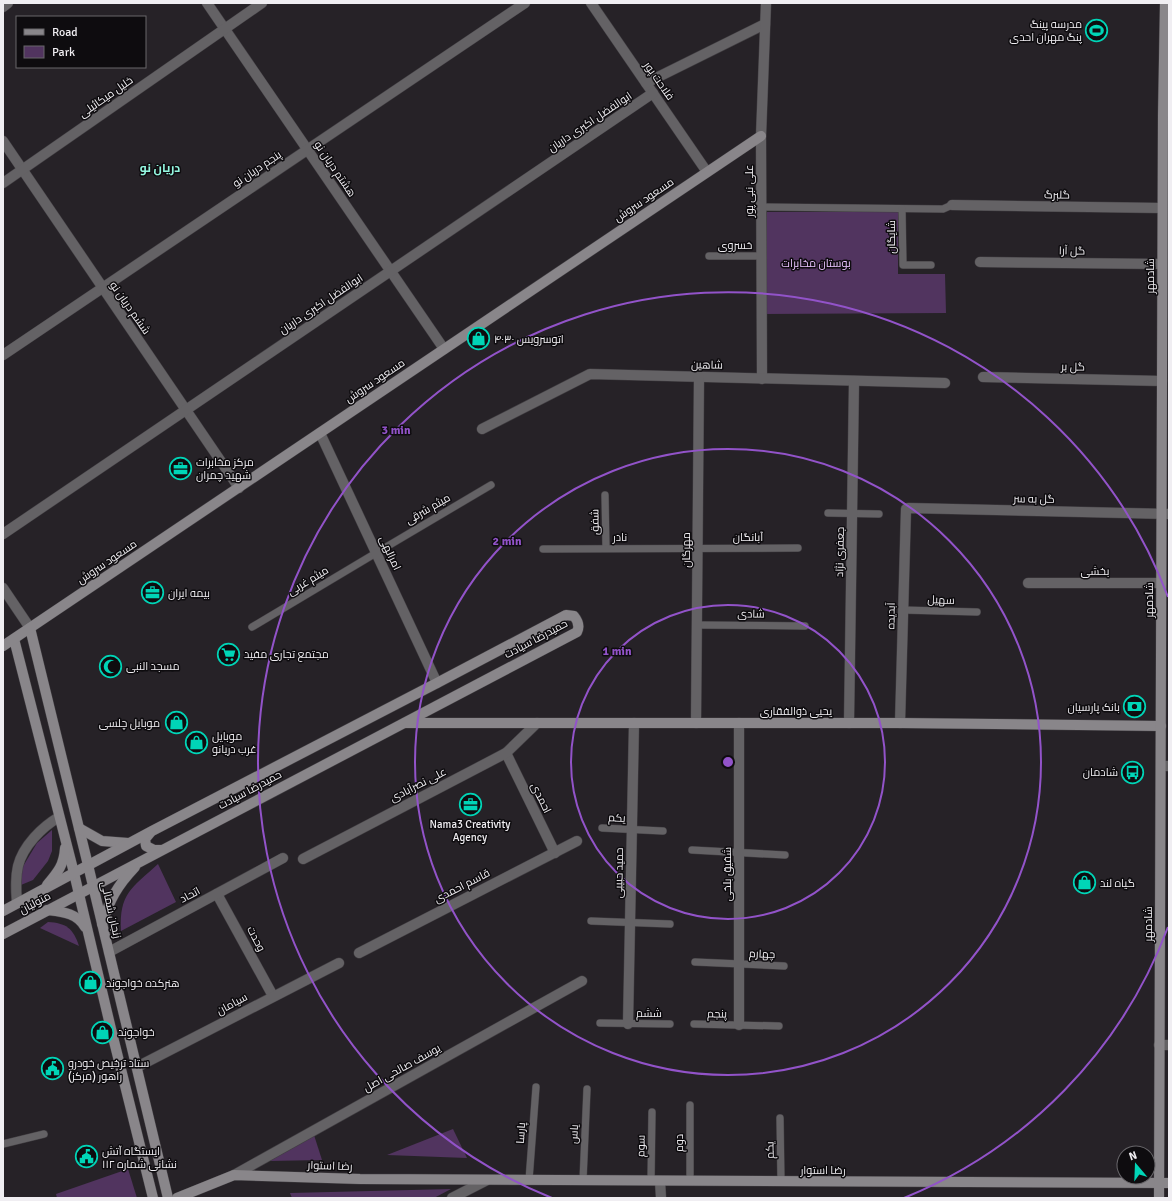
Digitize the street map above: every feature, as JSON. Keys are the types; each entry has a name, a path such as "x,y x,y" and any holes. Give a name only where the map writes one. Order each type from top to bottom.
{"main road":[{"name":"شادمهر","path":"1159,1198 1164,1183 1165,766 1161,726 1165,638 1161,583 1165,514 1165,401 1162,381 1166,294 1162,264 1162,208 1166,179 1165,3"},
{"name":"مسعود سروش","path":"3,646 761,136"},
{"name":"حمیدرضا سیادت","path":"74,873 130,842 437,684 566,615 574,616 577,621 579,626 577,632 79,893"},
{"name":"زنجان شمالی","path":"30,628 168,1198"},
{"path":"14,639 74,873 154,1198"},
{"path":"427,710 427,719 432,723"},
{"name":"یحیی ذوالفقاری","path":"403,723 900,723 1161,726"},
{"path":"79,828 102,841 130,842"},
{"path":"152,831 145,839 145,844 149,848 161,850"},
{"path":"44,889 60,870 66,842"},
{"path":"102,924 110,902 123,880 142,860"},
{"name":"متولیان","path":"3,911 74,873"},
{"name":"متولیان","path":"3,934 79,893"},
{"path":"47,910 62,911 74,915 82,922 88,932"},
{"name":"رضا استوار","path":"177,1198 234,1175 360,1179 1164,1183"}],"street":[{"path":"3,7 8,3"},
{"name":"هشتم دریان‌ نو","path":"207,3 444,349"},
{"name":"خلیل میکائیلی","path":"3,183 262,3"},
{"name":"پنجم دریان‌ نو","path":"3,355 525,3"},
{"name":"فلاحت پور","path":"591,3 707,172"},
{"name":"علی نبی پور","path":"762,379 761,136 766,3"},
{"path":"646,83 765,24"},
{"name":"ابوالفضل اکبری داریان","path":"3,534 653,93"},
{"name":"ششم دریان‌ نو","path":"3,141 239,488"},
{"name":"گلبرگ","path":"948,207 1162,208"},
{"name":"گل آرا","path":"980,262 1162,264"},
{"name":"شاهین","path":"482,429 590,374 945,383"},
{"name":"مهرگان","path":"696,723 699,377"},
{"name":"گل بر","path":"983,377 1162,381"},
{"name":"جعفری نژاد","path":"849,723 854,381"},
{"name":"امرالهی","path":"320,433 437,684"},
{"name":"گل به سر","path":"906,509 1165,514"},
{"name":"آبدیده","path":"900,723 906,509"},
{"name":"بخشی","path":"1028,582 1161,583"},
{"path":"3,588 30,628"},
{"name":"علی نصرآبادی","path":"303,859 506,753 537,723"},
{"name":"حمید حبیبی","path":"628,1024 634,723"},
{"name":"شفیق بلخی","path":"739,723 739,1025"},
{"name":"احمدی","path":"506,753 555,853"},
{"path":"17,904 16,879 18,864 36,835 48,823 59,817"},
{"name":"قاسم احمدی","path":"359,953 577,842"},
{"name":"اتحاد","path":"109,952 283,858"},
{"name":"وحدت","path":"217,894 273,996"},
{"name":"سیامان","path":"137,1067 339,963"},
{"name":"یوسف صالحی اصل","path":"234,1175 582,981"},
{"name":"رضا استوار","path":"452,1198 487,1180"},
{"path":"656,1181 661,1198"}],"lane":[{"name":"گلبرگ","path":"761,207 902,209 948,207"},
{"name":"شایگان","path":"902,209 903,265 931,265"},
{"name":"خسروی","path":"709,256 761,256"},
{"name":"میثم شرقی","path":"376,552 491,485"},
{"name":"شفق","path":"605,495 606,548"},
{"path":"828,513 879,514"},
{"name":"آبانگان","path":"698,548 798,548"},
{"name":"نادر","path":"543,549 698,548"},
{"name":"میثم غربی","path":"252,627 376,552"},
{"name":"سهیل","path":"903,610 977,612"},
{"name":"شادی","path":"697,625 805,626"},
{"name":"یکم","path":"602,828 632,830"},
{"path":"632,830 663,831"},
{"path":"692,850 785,855"},
{"path":"591,921 670,924"},
{"path":"695,962 739,964"},
{"name":"چهارم","path":"739,964 784,966"},
{"path":"600,1023 628,1024"},
{"name":"ششم","path":"628,1024 670,1024"},
{"name":"پنجم","path":"694,1024 739,1025"},
{"path":"739,1025 779,1026"},
{"name":"پارسا","path":"529,1180 536,1087"},
{"name":"یاس","path":"583,1180 587,1089"},
{"name":"دوم","path":"690,1105 690,1181"},
{"name":"سوم","path":"652,1112 656,1181"},
{"name":"یکم","path":"780,1118 781,1181"},
{"path":"3,1144 44,1134"}],"green space":[{"name":"بوستان مخابرات","path":"767,212 898,212 898,274 945,274 946,313 764,314"},
{"path":"52,830 52,851 48,861 33,880 21,885 22,868 37,843"},
{"path":"158,864 176,902 121,931 122,908 125,899 134,886"},
{"path":"48,922 64,925 68,928 74,935 79,946 40,928"},
{"path":"453,1129 467,1158 387,1155"},
{"path":"314,1135 322,1160 269,1161"},
{"path":"128,1169 137,1198 57,1198 56,1194"},
{"path":"451,1189 434,1198 292,1198 290,1193"}],"place":[{"name":"مدرسه پینگ پنگ مهران احدی","path":"1097,30"},
{"name":"اتوسرویس ۴۰۳۰","path":"478,339"},
{"name":"مرکز مخابرات شهید چمران","path":"180,468"},
{"name":"بیمه ایران","path":"152,593"},
{"name":"مجتمع تجاری مفید","path":"229,654"},
{"name":"مسجد النبی","path":"110,666"},
{"name":"بانک پارسیان","path":"1135,707"},
{"name":"موبایل چلسی","path":"176,723"},
{"name":"موبایل غرب دریانو","path":"197,742"},
{"name":"شادمان","path":"1133,772"},
{"name":"Nama3 Creativity Agency","path":"470,804"},
{"name":"گیاه لند","path":"1084,883"},
{"name":"هنرکده خواجوند","path":"90,983"},
{"name":"خواجوند","path":"102,1032"},
{"name":"ستاد ترخیص خودرو راهور (مرکز)","path":"53,1069"},
{"name":"ایستگاه آتش نشانی شماره ۱۱۲","path":"86,1157"}],"district":[{"name":"دریان نو","path":"160,168"}]}
